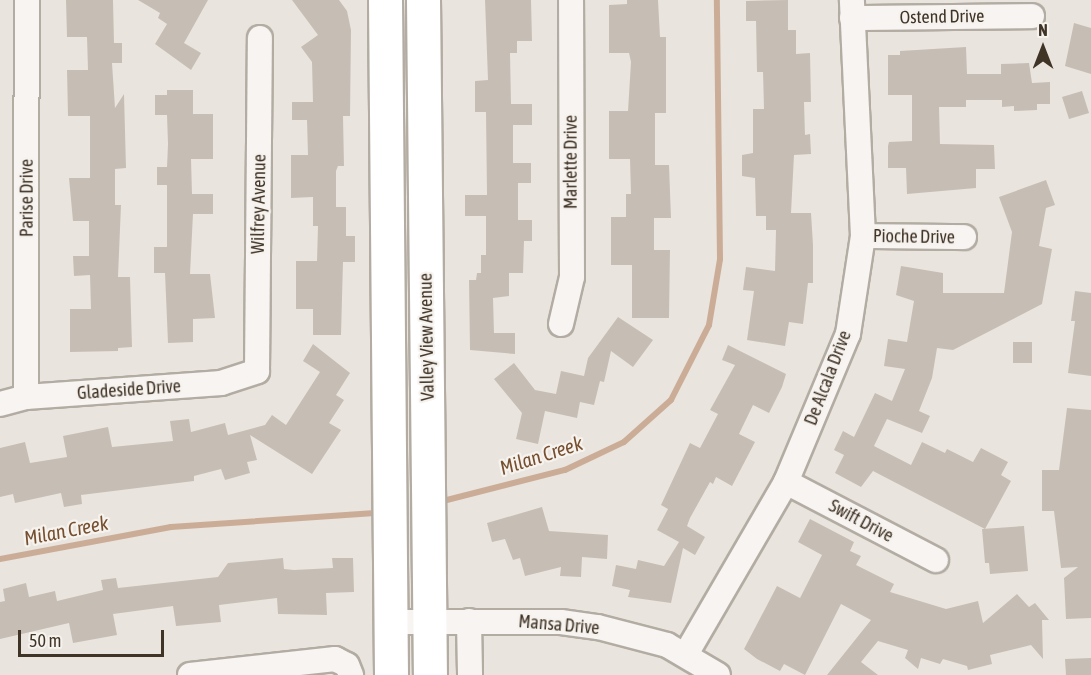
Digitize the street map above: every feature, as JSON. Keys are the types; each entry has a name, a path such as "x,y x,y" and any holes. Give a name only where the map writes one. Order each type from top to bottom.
{"main road":[{"path":"386,0 391,675"},
{"name":"Valley View Avenue","path":"423,0 430,675"}],"street":[{"name":"Parise Drive","path":"26,397 27,0"},
{"name":"Marlette Drive","path":"561,324 572,277 571,0"},
{"name":"Ostend Drive","path":"852,9 1032,16"},
{"name":"De Alcala Drive","path":"686,654 786,482 848,334 863,236 852,9"},
{"name":"Wilfrey Avenue","path":"257,370 260,38"},
{"name":"Pioche Drive","path":"863,236 964,237"},
{"name":"Gladeside Drive","path":"0,404 26,397 221,383 257,370"},
{"name":"Swift Drive","path":"786,482 936,560"},
{"path":"469,621 470,675"},
{"name":"Mansa Drive","path":"391,622 561,622 598,627 686,654 718,675"},
{"path":"190,675 335,659 349,670"}],"building":[{"path":"66,0 113,0 114,43 122,43 122,63 112,63 115,108 124,94 126,168 115,169 115,205 121,205 118,277 130,277 132,347 118,348 118,351 70,352 70,309 91,309 90,275 74,276 73,256 89,256 89,221 73,221 69,178 90,178 90,116 68,116 67,70 88,70 87,37 67,37"},
{"path":"138,0 208,0 184,43 201,53 191,70 155,44 167,24 158,18 160,13"},
{"path":"292,0 339,0 347,11 351,30 350,116 343,116 344,166 338,166 336,171 336,207 346,207 346,236 355,236 355,262 343,262 341,335 313,335 313,309 296,309 296,261 317,261 318,226 313,226 313,197 291,198 291,155 308,155 307,120 292,120 292,102 313,102 312,62 301,47 318,35"},
{"path":"485,0 531,0 532,41 517,41 517,53 510,53 511,104 532,104 532,125 513,125 513,163 531,163 531,183 518,183 518,220 532,220 532,241 524,241 523,273 509,273 509,296 493,298 494,333 515,333 515,354 470,350 469,280 476,280 477,273 481,273 481,255 486,255 486,216 465,216 465,195 487,195 486,112 475,112 475,81 488,80"},
{"path":"627,0 658,0 660,37 666,37 666,113 655,113 655,165 669,165 671,218 654,218 654,250 670,250 669,318 632,318 632,265 611,265 611,217 626,217 626,194 631,194 630,159 609,159 609,111 628,111 631,62 629,53 609,53 609,5 627,4"},
{"path":"788,0 788,30 796,30 796,54 810,53 811,102 804,102 805,135 810,134 811,154 794,155 791,213 811,213 813,283 808,283 803,324 789,322 785,346 747,340 754,291 743,290 746,267 775,271 776,230 766,230 766,216 756,216 755,178 742,176 742,155 753,153 753,109 764,109 763,72 757,72 756,21 746,21 746,1"},
{"path":"1074,23 1091,28 1091,74 1065,66"},
{"path":"966,47 967,74 1001,74 1001,64 1029,63 1032,83 1050,82 1050,104 1037,104 1037,110 1014,111 1014,106 1002,107 1002,100 966,100 966,107 939,107 940,144 994,145 995,169 976,169 976,188 907,194 906,168 888,168 888,146 889,142 912,141 912,95 888,95 888,55 900,55 900,51"},
{"path":"167,90 193,90 193,114 213,114 213,159 191,159 192,194 213,194 213,214 193,214 190,274 210,274 215,318 193,319 193,342 168,343 165,273 154,273 154,247 167,247 167,185 157,185 157,167 167,167 168,144 167,115 155,115 155,95 167,95"},
{"path":"1082,91 1089,113 1069,119 1062,97"},
{"path":"1046,180 1055,205 1046,208 1039,246 1052,249 1042,304 953,350 937,348 932,378 919,411 930,416 922,433 887,419 874,446 911,465 922,442 945,453 947,449 973,462 981,448 1008,462 1001,475 1011,481 985,529 873,471 861,487 835,473 844,455 834,450 843,431 854,437 875,393 892,401 905,369 884,366 888,339 907,342 914,301 896,295 901,266 943,273 943,293 1004,293 1012,232 999,197"},
{"path":"1075,291 1091,293 1091,376 1068,373 1075,321 1071,321"},
{"path":"618,317 653,340 633,367 611,351 604,382 600,381 594,405 580,402 577,418 545,411 538,444 516,439 522,413 494,379 514,363 535,390 556,394 561,371 584,376 588,358"},
{"path":"1013,342 1032,342 1032,363 1013,363"},
{"path":"313,344 350,373 336,395 344,400 329,423 341,430 312,474 250,435 257,460 247,462 250,473 225,480 221,469 194,476 194,481 81,495 82,504 64,507 61,493 15,503 13,494 0,497 0,448 25,442 30,463 67,457 63,436 108,427 112,447 173,441 170,421 189,419 191,432 225,423 228,435 265,425 272,415 286,425 320,372 303,361"},
{"path":"728,345 786,374 782,387 769,413 753,405 739,434 755,442 732,486 716,477 713,484 710,482 690,518 687,526 705,537 695,555 683,548 671,603 628,597 630,590 612,586 616,565 636,569 638,560 664,566 679,542 657,530 668,509 661,505 690,443 700,448 718,414 710,410 735,365 722,360"},
{"path":"1067,408 1091,410 1091,618 1066,619 1064,578 1078,567 1061,568 1054,511 1042,511 1042,470 1059,470"},
{"path":"542,507 549,531 608,535 607,559 582,557 581,577 560,576 561,567 525,576 520,558 513,560 505,539 492,542 487,523"},
{"path":"810,519 854,542 850,551 861,556 856,565 894,584 890,592 946,609 978,601 983,623 1017,594 1029,607 1035,603 1049,620 1042,620 1043,659 1031,645 990,655 992,664 968,670 967,666 943,659 940,664 921,658 918,669 905,658 908,650 878,641 861,662 878,675 827,675 871,620 841,604 805,675 784,664 780,671 757,659 744,649 777,586 800,598 822,555 798,542"},
{"path":"1024,526 1028,571 990,574 989,563 985,563 982,529"},
{"path":"283,558 284,569 294,570 333,568 332,558 353,558 354,592 326,593 327,615 278,614 277,598 219,605 221,622 176,626 173,606 113,614 117,635 73,643 69,623 0,639 0,602 5,601 3,589 26,583 29,597 55,591 57,601 103,590 101,580 116,578 118,588 218,577 228,563"},
{"path":"1091,658 1091,675 1066,675 1065,659"}],"waterway":[{"name":"Milan Creek","path":"439,502 565,470 624,442 671,400 709,325 720,259 717,0"},
{"name":"Milan Creek","path":"0,559 171,527 379,513"}]}
